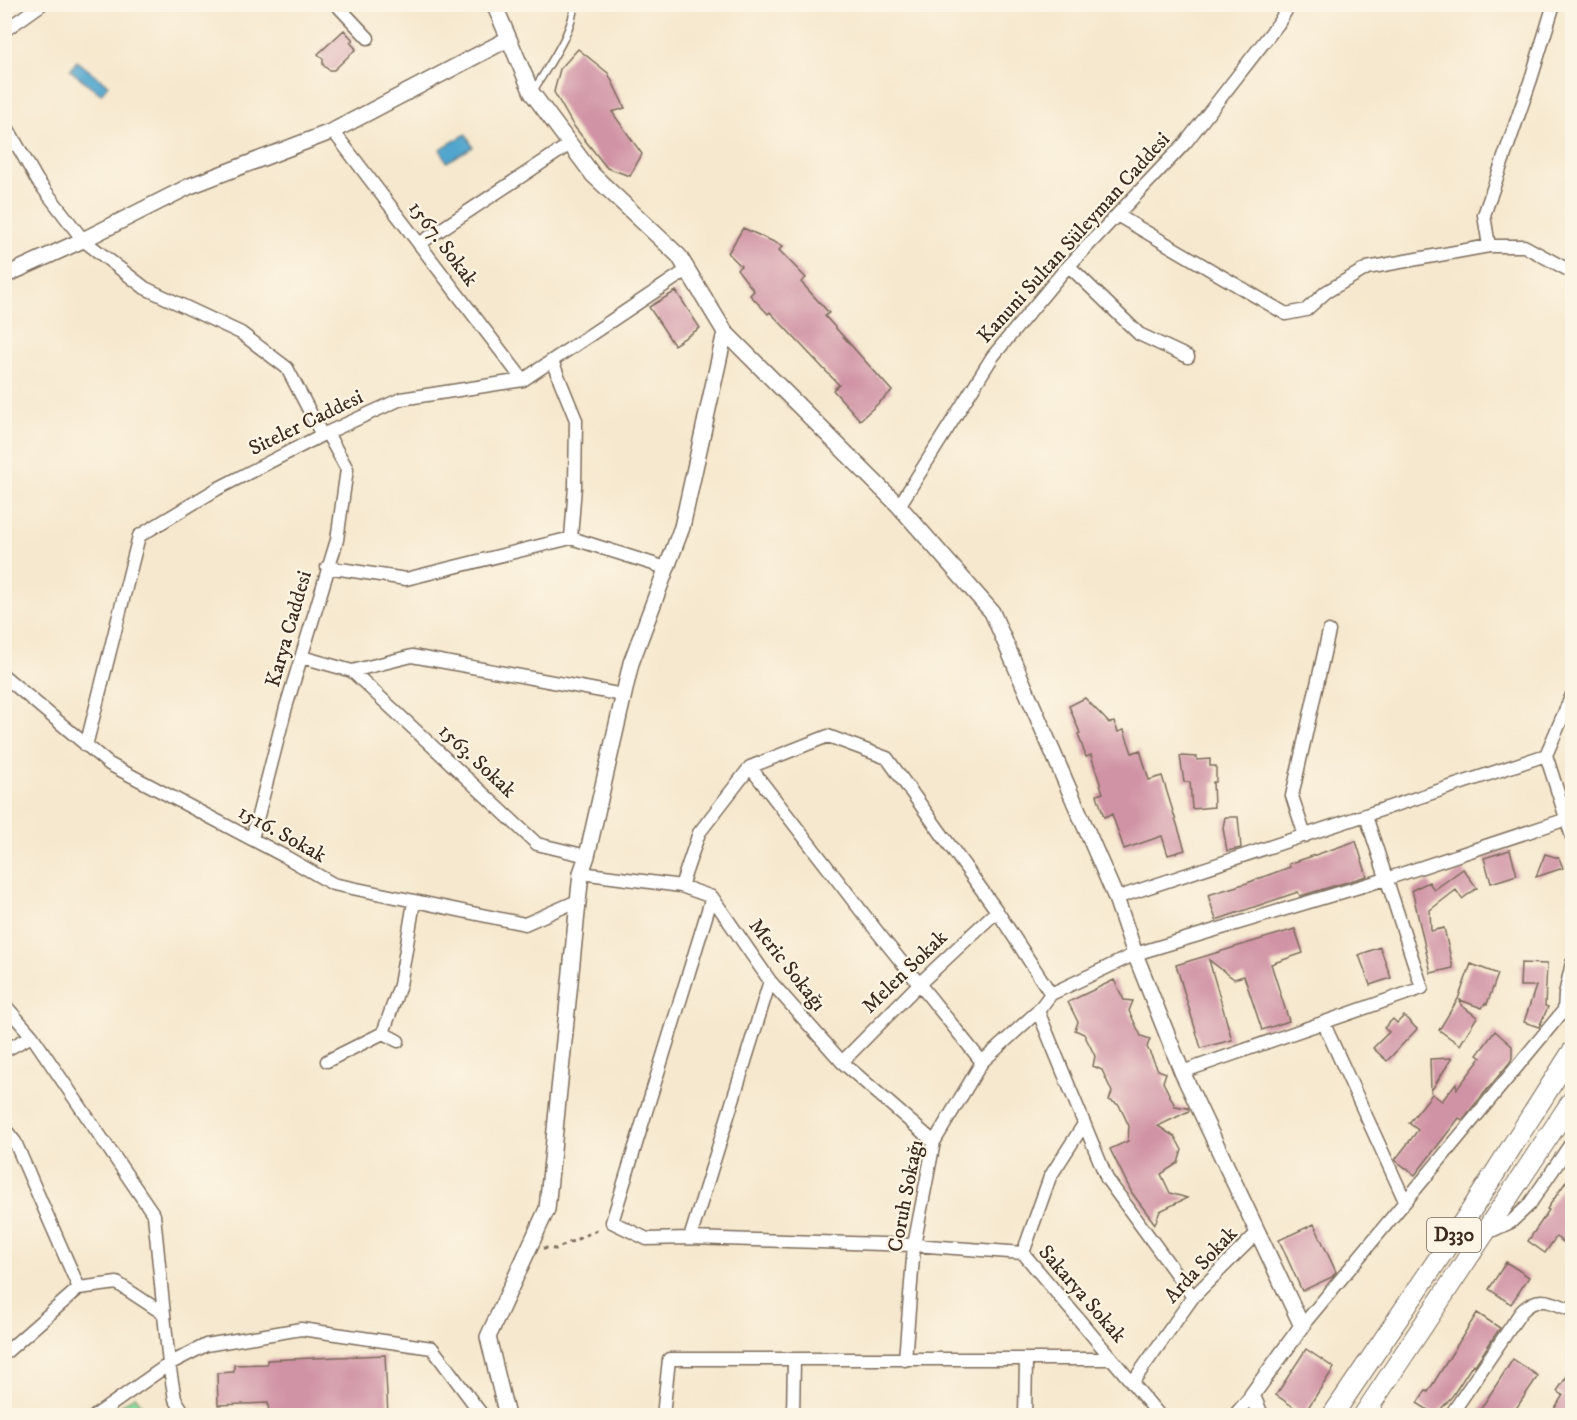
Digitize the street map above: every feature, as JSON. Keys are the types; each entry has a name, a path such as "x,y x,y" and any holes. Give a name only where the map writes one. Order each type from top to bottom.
{"highway":[{"name":"D330","path":"1332,1416 1472,1209 1572,1052"},
{"name":"D330","path":"1363,1416 1572,1101"}],"street":[{"path":"4,31 42,4"},
{"path":"336,4 368,38"},
{"path":"494,4 532,93 593,175 679,256 725,332 899,506 992,612 1116,898 1135,954 1182,1072 1302,1326"},
{"name":"Kanuni Sultan Süleyman Caddesi","path":"899,506 993,356 1069,266 1186,142 1278,24 1290,4"},
{"path":"1489,246 1484,215 1554,4"},
{"path":"4,276 83,240 190,186 333,132 508,39"},
{"name":"Karya Caddesi","path":"4,122 37,180 83,240 145,288 241,333 287,368 346,469 337,540 286,707 252,839"},
{"name":"1567. Sokak","path":"333,132 523,380"},
{"path":"419,244 570,144"},
{"path":"1117,215 1286,314 1306,310 1326,292 1367,268 1489,246 1524,246 1572,272"},
{"path":"1069,266 1139,334 1188,357"},
{"name":"Siteler Caddesi","path":"86,746 140,536 217,489 324,434 401,399 523,380 687,270"},
{"path":"507,1416 488,1337 547,1209 581,873 587,856 631,663 682,527 725,332"},
{"path":"523,380 552,361 576,420 571,538"},
{"path":"327,567 406,579 571,538 666,568"},
{"path":"1305,836 1292,796 1329,631"},
{"path":"302,657 352,671 412,656 623,695"},
{"name":"1563. Sokak","path":"352,671 537,844 587,856"},
{"name":"1516. Sokak","path":"4,676 109,764 333,884 525,924 577,901"},
{"path":"1572,695 1546,755 1572,837"},
{"path":"681,886 699,833 750,767 828,736 887,758 997,911 1051,994"},
{"path":"1116,898 1546,755"},
{"path":"750,767 982,1062"},
{"path":"1182,1072 1422,988 1366,816"},
{"name":"Coruh Sokağı","path":"905,1360 914,1245 934,1142 982,1062 1038,1011 1051,994 1135,954 1386,879 1567,819"},
{"path":"581,873 681,886 712,897 612,1222"},
{"name":"Meric Sokağı","path":"712,897 770,981 842,1062 934,1142"},
{"path":"327,1061 382,1033 400,985 414,902"},
{"name":"Melen Sokak","path":"842,1062 919,984 997,911"},
{"path":"1234,1416 1302,1326 1564,1010 1569,995 1572,963"},
{"path":"690,1238 770,981"},
{"path":"4,1004 32,1036 154,1215 169,1364 175,1399 186,1416"},
{"path":"1038,1011 1107,1179 1193,1297"},
{"path":"1323,1024 1405,1201"},
{"path":"382,1033 398,1041"},
{"path":"4,1051 32,1036"},
{"path":"1023,1253 1050,1177 1084,1124"},
{"path":"4,1128 15,1142 79,1288"},
{"path":"4,1151 15,1142"},
{"path":"1483,1235 1511,1222 1529,1205 1572,1142"},
{"name":"Sakarya Sokak","path":"612,1222 646,1239 690,1238 914,1245 1023,1253 1160,1416"},
{"name":"Arda Sokak","path":"1132,1383 1193,1297 1257,1233"},
{"path":"4,1354 79,1288 117,1283 164,1314"},
{"path":"1450,1416 1528,1304 1543,1300 1572,1310"},
{"path":"95,1416 169,1364 206,1345 301,1329 432,1348 483,1416"},
{"path":"663,1416 669,1359 1112,1359"},
{"path":"793,1416 794,1359"},
{"path":"1024,1416 1026,1360"},
{"path":"1252,1395 1261,1416"}],"lane":[{"path":"532,93 561,43 574,14 574,4"}],"path":[{"path":"529,1246 556,1249 612,1222"}],"green space":[{"path":"135,1396 149,1415 108,1415"}],"water":[{"path":"77,61 108,85 101,94 70,70"},
{"path":"466,134 473,147 447,162 440,149"}],"building":[{"path":"344,30 353,40 350,42 356,49 334,70 329,70 323,65 323,59 318,54"},
{"path":"578,49 608,73 625,108 612,112 642,154 630,176 607,168 573,125 554,92 560,69"},
{"path":"743,228 783,246 779,250 806,278 801,282 829,313 825,316 892,391 860,420 833,390 839,385 770,312 768,314 750,295 754,291 737,269 741,266 728,253"},
{"path":"676,291 700,328 674,345 649,307"},
{"path":"1085,698 1109,723 1114,722 1118,732 1124,730 1132,753 1140,750 1149,780 1162,776 1185,850 1168,855 1162,836 1124,849 1112,814 1104,817 1097,795 1103,793 1091,755 1086,757 1078,734 1080,733 1069,706"},
{"path":"1180,756 1197,757 1197,760 1210,759 1210,766 1216,766 1216,782 1213,782 1214,807 1192,809 1190,782 1184,782"},
{"path":"1225,817 1238,817 1241,848 1227,851 1223,828"},
{"path":"1356,841 1367,876 1300,896 1298,892 1216,920 1208,895 1247,883 1290,867 1289,864"},
{"path":"1510,850 1517,875 1491,883 1484,858"},
{"path":"1545,854 1559,858 1563,868 1536,877"},
{"path":"1463,869 1477,888 1462,899 1456,890 1430,910 1431,931 1444,928 1453,968 1431,973 1412,890 1429,882 1434,890"},
{"path":"1295,929 1303,953 1271,964 1289,1021 1262,1030 1244,976 1234,979 1209,960 1232,1040 1201,1048 1176,965"},
{"path":"1380,947 1391,978 1370,985 1359,955"},
{"path":"1521,963 1547,964 1545,1006 1548,1007 1539,1027 1524,1022 1536,986 1520,986"},
{"path":"1471,964 1498,974 1487,1004 1485,1003 1482,1008 1460,1000 1461,1005 1477,1017 1460,1045 1439,1030 1458,999"},
{"path":"1114,980 1124,1000 1133,1001 1129,1011 1141,1036 1150,1039 1147,1047 1158,1070 1166,1073 1163,1082 1175,1106 1188,1108 1189,1111 1158,1126 1175,1137 1182,1150 1178,1163 1161,1174 1170,1193 1187,1198 1160,1211 1155,1224 1132,1193 1110,1149 1128,1141 1129,1126 1119,1105 1109,1100 1112,1092 1102,1070 1093,1066 1095,1056 1084,1034 1075,1030 1078,1022 1068,1002"},
{"path":"1404,1016 1417,1029 1387,1061 1373,1048 1389,1032 1384,1028 1393,1019 1397,1023"},
{"path":"1495,1031 1512,1046 1510,1062 1462,1120 1459,1118 1415,1175 1395,1160 1418,1130 1409,1123 1432,1094 1442,1101 1456,1083 1457,1089 1481,1058 1477,1055"},
{"path":"1452,1058 1431,1091 1430,1059"},
{"path":"1572,1173 1572,1248 1556,1237 1545,1253 1528,1241"},
{"path":"1314,1224 1336,1272 1332,1277 1302,1291 1279,1240"},
{"path":"1506,1262 1529,1277 1511,1304 1489,1289"},
{"path":"1477,1313 1500,1328 1453,1395 1436,1415 1417,1403 1426,1390 1428,1392"},
{"path":"1306,1349 1334,1368 1304,1414 1276,1395"},
{"path":"385,1355 388,1416 269,1416 268,1403 218,1405 217,1373 234,1372 234,1365 267,1364 267,1360"},
{"path":"1513,1359 1538,1376 1511,1416 1476,1416"},
{"path":"1572,1369 1572,1416 1550,1416 1563,1395 1557,1391"}]}
